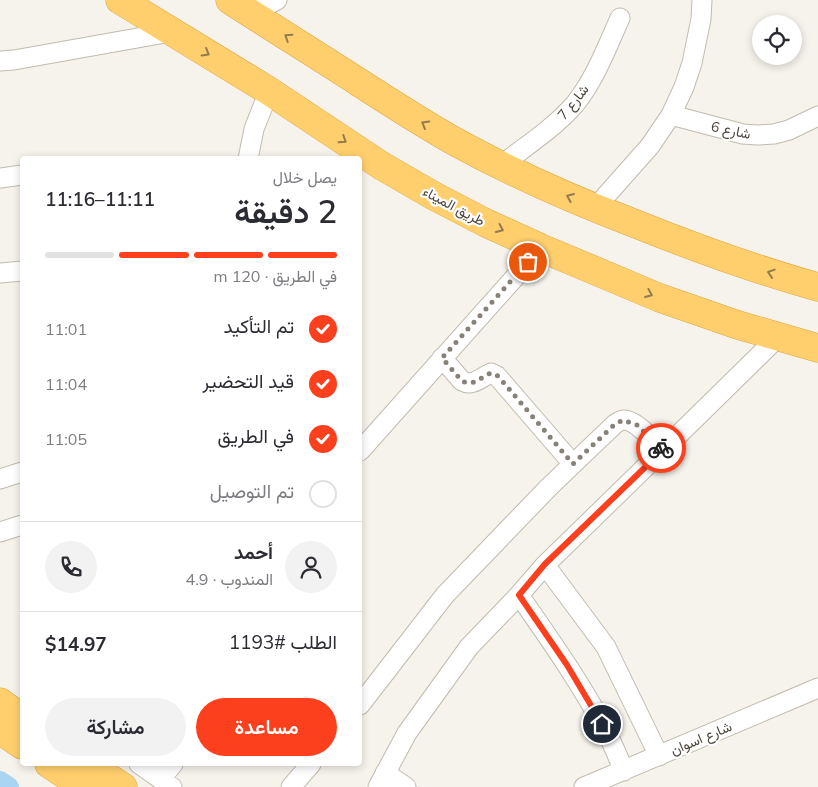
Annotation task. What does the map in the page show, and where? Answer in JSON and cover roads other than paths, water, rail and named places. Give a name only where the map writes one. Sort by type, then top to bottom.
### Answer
[{"type":"highway","name":"طريق الميناء","points":[[120,0],[269,91],[382,166],[486,223],[660,298],[778,337],[818,348]]},
{"type":"highway","points":[[240,7],[407,113],[500,166],[547,188],[681,242],[736,262],[818,287]]},
{"type":"highway","points":[[0,702],[20,717]]},
{"type":"highway","points":[[0,730],[20,744]]},
{"type":"highway","points":[[52,766],[84,787]]},
{"type":"highway","points":[[91,766],[123,787]]},
{"type":"street","points":[[240,7],[277,0]]},
{"type":"street","points":[[595,208],[650,146],[671,115],[684,87],[692,63],[701,19],[702,0]]},
{"type":"street","name":"شارع 7","points":[[500,166],[556,123],[576,102],[598,66],[620,18]]},
{"type":"street","points":[[0,61],[171,32]]},
{"type":"street","points":[[249,156],[254,129],[269,91]]},
{"type":"street","name":"شارع 6","points":[[671,115],[743,134],[758,135],[774,134],[789,130],[818,116]]},
{"type":"street","points":[[0,178],[20,175]]},
{"type":"street","points":[[362,449],[541,248]]},
{"type":"street","points":[[0,273],[20,271]]},
{"type":"street","points":[[406,787],[382,780],[407,733],[469,647],[519,595],[545,564],[778,337]]},
{"type":"street","points":[[442,358],[462,381],[466,383],[470,384],[491,373],[498,376],[573,464]]},
{"type":"street","points":[[362,702],[445,595],[549,487],[615,424],[623,420],[637,425],[663,450]]},
{"type":"street","points":[[0,479],[20,473]]},
{"type":"street","points":[[0,532],[20,526]]},
{"type":"street","points":[[545,564],[606,647],[659,756]]},
{"type":"street","points":[[519,595],[567,665],[595,711],[624,771]]},
{"type":"street","name":"شارع اسوان","points":[[584,787],[818,688]]},
{"type":"street","points":[[142,766],[166,783],[172,766]]},
{"type":"street","points":[[291,787],[309,766]]},
{"type":"waterway","points":[[0,781],[9,787]]}]
